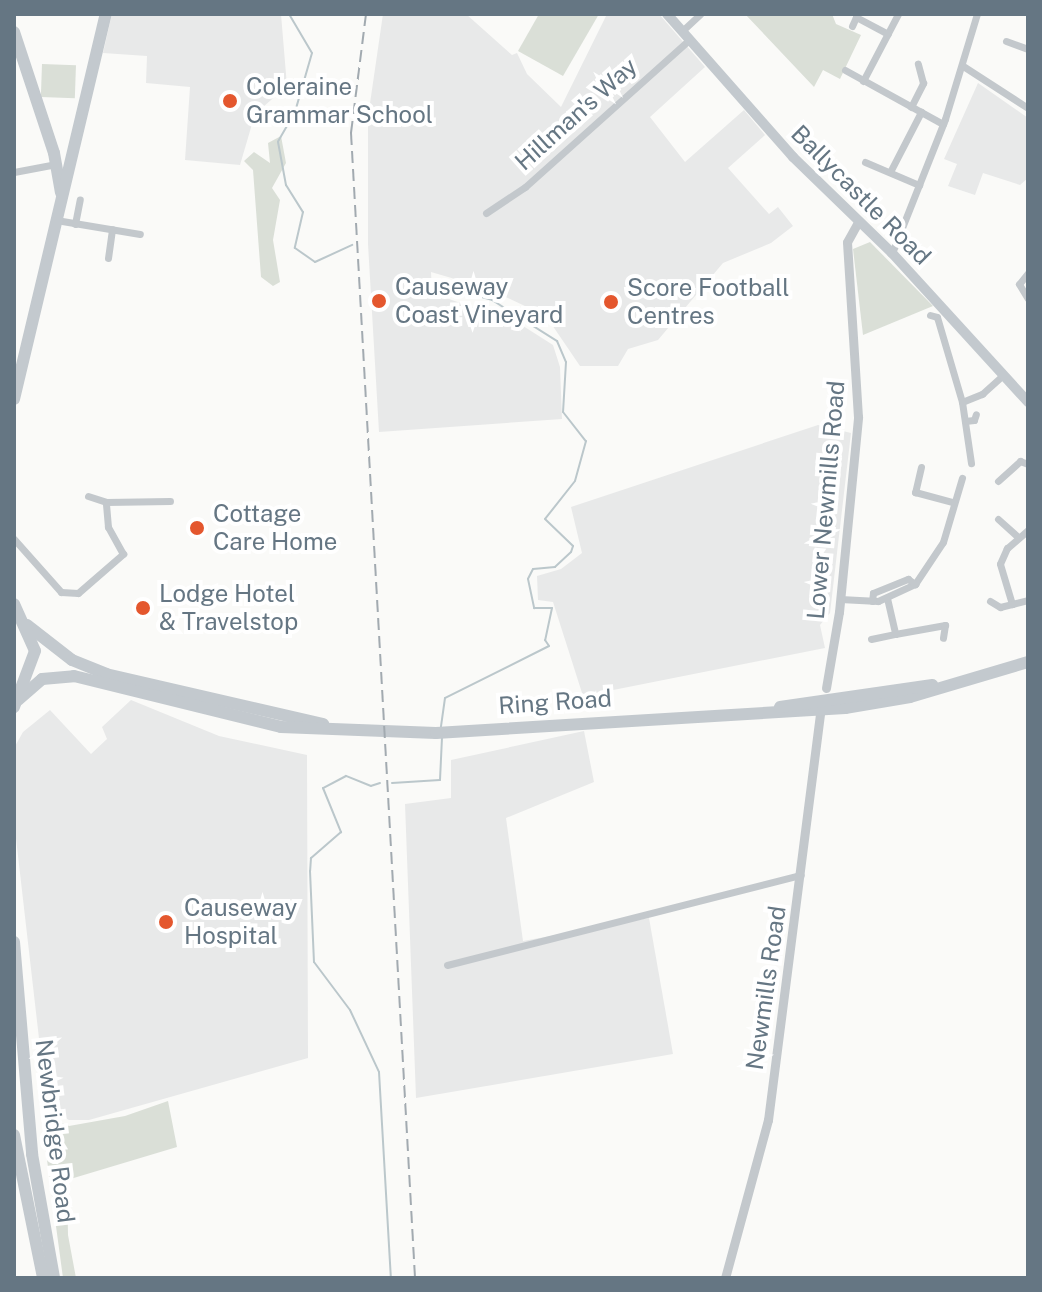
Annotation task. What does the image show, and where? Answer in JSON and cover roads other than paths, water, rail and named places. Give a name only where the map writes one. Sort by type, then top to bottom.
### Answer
[{"type":"main road","points":[[14,399],[106,14]]},
{"type":"main road","name":"Ballycastle Road","points":[[667,14],[1027,400]]},
{"type":"main road","points":[[14,32],[55,158],[61,195]]},
{"type":"main road","points":[[55,158],[65,160],[72,148]]},
{"type":"main road","points":[[14,604],[27,625],[35,658],[16,704]]},
{"type":"main road","name":"Ring Road","points":[[27,625],[72,660],[106,674],[346,731]]},
{"type":"main road","name":"Ring Road","points":[[16,704],[42,679],[74,676],[238,718],[328,731],[436,733],[768,710],[823,699],[910,697],[1028,662]]},
{"type":"main road","points":[[235,710],[328,731]]},
{"type":"main road","name":"Newbridge Road","points":[[14,942],[32,1154],[54,1278]]},
{"type":"main road","name":"Newbridge Road","points":[[14,1135],[43,1278]]},
{"type":"street","name":"Hillman's Way","points":[[486,213],[525,187],[686,36],[700,14]]},
{"type":"street","points":[[863,81],[898,14]]},
{"type":"street","points":[[892,253],[943,124],[977,14]]},
{"type":"street","points":[[852,26],[856,17],[888,34]]},
{"type":"street","points":[[1006,41],[1028,49]]},
{"type":"street","points":[[911,107],[923,83],[918,64]]},
{"type":"street","points":[[963,66],[1028,108]]},
{"type":"street","points":[[845,70],[943,124]]},
{"type":"street","points":[[890,172],[921,112]]},
{"type":"street","points":[[14,172],[55,158]]},
{"type":"street","points":[[865,162],[919,185]]},
{"type":"street","points":[[75,224],[80,199]]},
{"type":"street","points":[[56,220],[136,233],[135,222]]},
{"type":"street","name":"Lower Newmills Road","points":[[823,699],[840,599],[858,417],[847,242],[858,222]]},
{"type":"street","points":[[108,258],[112,229]]},
{"type":"street","points":[[1028,273],[1019,284],[1028,299]]},
{"type":"street","points":[[930,315],[937,317],[962,402],[971,463]]},
{"type":"street","points":[[949,360],[960,358]]},
{"type":"street","points":[[962,402],[982,394],[1003,375]]},
{"type":"street","points":[[965,421],[974,420],[976,414]]},
{"type":"street","points":[[998,481],[1020,461],[1028,464]]},
{"type":"street","points":[[921,467],[915,492],[952,502]]},
{"type":"street","points":[[840,599],[872,601],[887,598],[915,584],[943,542],[952,502],[962,478]]},
{"type":"street","points":[[88,496],[106,502],[170,501]]},
{"type":"street","points":[[14,539],[49,582],[61,592],[78,593],[123,554],[108,527],[106,502]]},
{"type":"street","points":[[998,519],[1018,537]]},
{"type":"street","points":[[1012,604],[1000,564],[1018,537],[1028,530]]},
{"type":"street","points":[[872,601],[873,593],[908,579],[915,584]]},
{"type":"street","points":[[887,598],[895,634]]},
{"type":"street","points":[[990,601],[1000,607],[1028,600]]},
{"type":"street","points":[[871,639],[945,625],[943,638]]},
{"type":"street","name":"Newmills Road","points":[[725,1278],[768,1120],[823,699]]},
{"type":"street","points":[[447,965],[801,875]]},
{"type":"waterway","points":[[289,14],[312,53],[295,112],[278,142],[286,185],[303,212],[295,248],[315,262],[352,245]]},
{"type":"waterway","points":[[428,282],[492,300],[557,341],[566,362],[563,412],[586,441],[575,481],[545,519],[573,546],[571,552],[555,567],[533,569],[528,579],[534,608],[552,608],[545,640],[549,646],[445,698],[441,727]]},
{"type":"waterway","points":[[392,783],[440,780],[442,738]]},
{"type":"waterway","points":[[380,783],[371,786],[346,776],[323,788],[341,832],[311,858],[310,871],[314,962],[350,1010],[379,1072],[391,1278]]},
{"type":"railway","points":[[366,14],[351,133],[415,1278]]},
{"type":"place","name":"Coleraine Grammar School","points":[[230,101]]},
{"type":"place","name":"Causeway Coast Vineyard","points":[[379,301]]},
{"type":"place","name":"Score Football Centres","points":[[611,302]]},
{"type":"place","name":"Cottage Care Home","points":[[197,528]]},
{"type":"place","name":"Lodge Hotel & Travelstop","points":[[143,608]]},
{"type":"place","name":"Causeway Hospital","points":[[166,922]]}]
